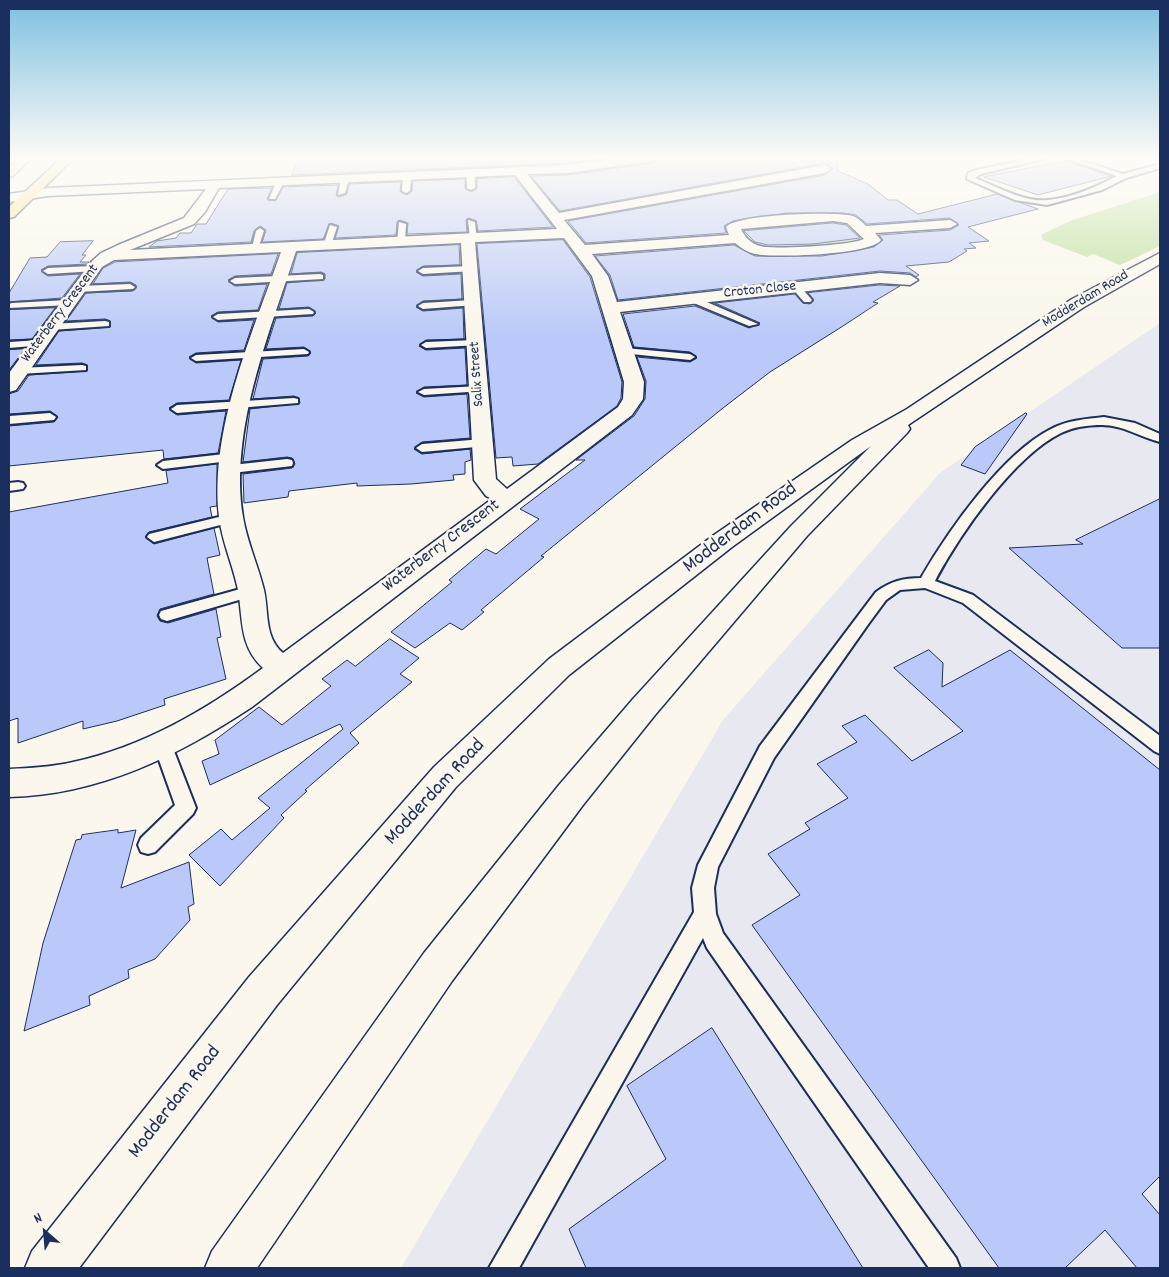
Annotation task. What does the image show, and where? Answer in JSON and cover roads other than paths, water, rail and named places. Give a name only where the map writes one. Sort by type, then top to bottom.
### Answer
[{"type":"street","name":"Waterberry Crescent","points":[[9,386],[78,289],[93,269],[106,256],[189,221],[193,217]]},
{"type":"street","name":"Waterberry Crescent","points":[[9,783],[79,776],[114,766],[163,746],[204,724],[625,411],[631,404],[634,382],[600,276],[556,217]]},
{"type":"street","points":[[570,233],[635,217]]},
{"type":"street","points":[[833,217],[848,219],[864,230],[873,238],[869,243],[771,251],[750,248],[733,230],[733,226],[737,224],[833,217]]},
{"type":"street","points":[[864,230],[950,224]]},
{"type":"street","points":[[106,256],[401,242],[471,233],[570,233],[740,238]]},
{"type":"street","name":"Salix Street","points":[[471,233],[470,269],[472,304],[486,480],[488,487],[507,498]]},
{"type":"street","points":[[282,667],[267,657],[257,640],[251,591],[231,518],[229,492],[239,404],[290,248]]},
{"type":"street","name":"Modderdam Road","points":[[48,1268],[263,991],[445,777],[559,667],[723,541],[859,444],[914,413],[1037,329],[1106,287],[1160,258]]},
{"type":"street","name":"Croton Close","points":[[610,308],[692,299],[802,294],[880,278],[910,280]]},
{"type":"street","name":"Modderdam Road","points":[[229,1268],[438,967],[570,795],[644,707],[799,531],[874,458],[914,413]]},
{"type":"lane","points":[[401,242],[402,224]]},
{"type":"lane","points":[[328,246],[333,227]]},
{"type":"lane","points":[[254,250],[260,231]]},
{"type":"lane","points":[[48,271],[93,269]]},
{"type":"lane","points":[[423,271],[470,269]]},
{"type":"lane","points":[[235,281],[320,277]]},
{"type":"lane","points":[[78,289],[130,287]]},
{"type":"lane","points":[[692,299],[754,324]]},
{"type":"lane","points":[[12,306],[68,303]]},
{"type":"lane","points":[[423,306],[472,304]]},
{"type":"lane","points":[[218,317],[309,312]]},
{"type":"lane","points":[[51,327],[105,324]]},
{"type":"lane","points":[[9,344],[40,343]]},
{"type":"lane","points":[[426,345],[475,343]]},
{"type":"lane","points":[[625,351],[690,357]]},
{"type":"lane","points":[[196,358],[304,352]]},
{"type":"lane","points":[[19,371],[82,368]]},
{"type":"lane","points":[[424,392],[479,390]]},
{"type":"lane","points":[[177,409],[294,401]]},
{"type":"lane","points":[[9,420],[50,417]]},
{"type":"lane","points":[[926,583],[947,546],[1002,473],[1018,457],[1050,432],[1072,423],[1095,420],[1121,423],[1160,438]]},
{"type":"lane","points":[[422,448],[483,443]]},
{"type":"lane","points":[[163,465],[287,463]]},
{"type":"lane","points":[[154,537],[231,518]]},
{"type":"lane","points":[[946,1268],[715,940],[704,914],[702,888],[708,865],[767,752],[826,668],[881,596],[895,586],[906,583],[926,583],[968,599],[1160,746]]},
{"type":"lane","points":[[167,615],[251,591]]},
{"type":"lane","points":[[148,845],[186,808],[163,746]]},
{"type":"lane","points":[[503,1268],[704,914]]}]
